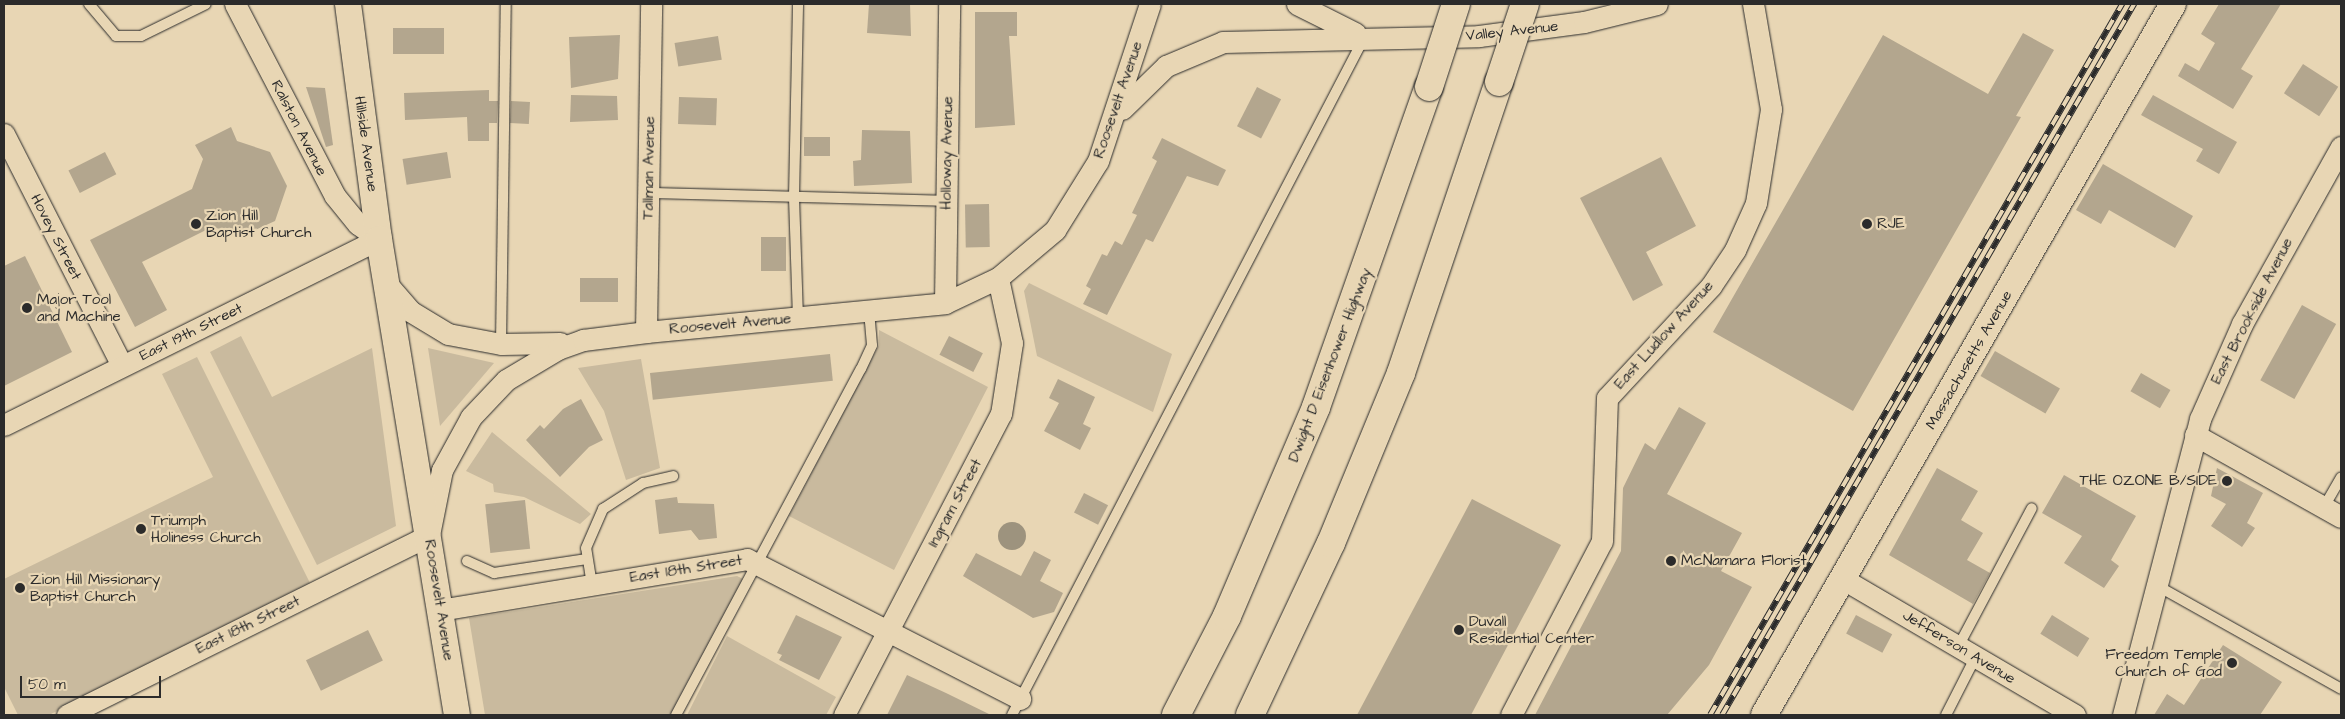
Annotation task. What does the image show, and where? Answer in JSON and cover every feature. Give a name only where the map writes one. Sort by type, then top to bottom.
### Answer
[{"type":"highway","name":"Dwight D Eisenhower Highway","points":[[1176,715],[1227,616],[1316,407],[1429,87],[1456,4]]},
{"type":"highway","points":[[1250,715],[1328,550],[1391,399],[1525,4]]},
{"type":"street","name":"Ralston Avenue","points":[[235,4],[335,196],[358,224],[379,239]]},
{"type":"street","name":"Hillside Avenue","points":[[348,4],[379,239],[429,535]]},
{"type":"street","name":"Tallman Avenue","points":[[646,332],[651,4]]},
{"type":"street","name":"Holloway Avenue","points":[[945,303],[950,4]]},
{"type":"street","name":"Roosevelt Avenue","points":[[457,715],[429,535],[442,470],[471,417],[528,365],[583,340],[646,332],[945,303],[998,278],[1022,261],[1072,208],[1098,161],[1115,117],[1150,4]]},
{"type":"street","name":"Valley Avenue","points":[[1297,4],[1364,37]]},
{"type":"street","name":"Valley Avenue","points":[[1115,117],[1158,71],[1198,49],[1250,39],[1523,31],[1584,22],[1657,4]]},
{"type":"street","name":"East Ludlow Avenue","points":[[1511,715],[1602,541],[1607,398],[1711,286],[1735,250],[1756,203],[1766,160],[1771,110],[1753,4]]},
{"type":"street","name":"Massachusetts Avenue","points":[[1764,715],[2173,4]]},
{"type":"street","name":"Hovey Street","points":[[4,134],[122,366]]},
{"type":"street","name":"East Brookside Avenue","points":[[2123,715],[2195,435],[2233,342],[2341,147]]},
{"type":"street","name":"East 19th Street","points":[[4,425],[379,239]]},
{"type":"street","name":"Ingram Street","points":[[844,715],[1007,397],[1012,334],[998,278]]},
{"type":"street","points":[[386,283],[410,311],[432,326],[456,336],[501,344],[583,340]]},
{"type":"street","points":[[2195,435],[2333,512]]},
{"type":"street","name":"East 18th Street","points":[[66,715],[429,535]]},
{"type":"street","name":"East 18th Street","points":[[440,610],[747,559],[888,631],[1016,707]]},
{"type":"street","name":"Jefferson Avenue","points":[[1843,579],[2075,715]]},
{"type":"lane","points":[[89,4],[116,36],[141,36],[206,4]]},
{"type":"lane","points":[[501,344],[506,4]]},
{"type":"lane","points":[[798,4],[794,197],[798,318]]},
{"type":"lane","points":[[1016,707],[1364,37]]},
{"type":"lane","points":[[649,193],[946,201]]},
{"type":"lane","points":[[676,715],[872,346],[869,311]]},
{"type":"lane","points":[[592,585],[587,559],[592,528],[603,509],[643,482],[673,476]]},
{"type":"lane","points":[[2333,512],[2341,477]]},
{"type":"lane","points":[[1946,715],[1967,652],[2032,508]]},
{"type":"lane","points":[[466,561],[494,573],[587,559]]},
{"type":"lane","points":[[2156,585],[2341,689]]},
{"type":"shaded area","points":[[1029,283],[1172,354],[1153,412],[1037,356],[1024,291]]},
{"type":"shaded area","points":[[879,330],[988,387],[894,570],[789,516],[879,345]]},
{"type":"shaded area","points":[[241,336],[272,397],[372,348],[396,526],[317,565],[210,352]]},
{"type":"shaded area","points":[[428,348],[494,363],[440,426]]},
{"type":"shaded area","points":[[197,357],[310,583],[49,715],[18,715],[4,687],[4,579],[213,477],[162,374]]},
{"type":"shaded area","points":[[641,359],[660,468],[626,480],[604,411],[578,368]]},
{"type":"shaded area","points":[[492,432],[591,514],[580,524],[524,497],[494,492],[493,484],[466,471]]},
{"type":"shaded area","points":[[1012,522],[1022,526],[1026,536],[1022,546],[1012,550],[1002,546],[998,536],[1002,526]]},
{"type":"shaded area","points":[[737,576],[743,579],[671,715],[485,715],[469,618]]},
{"type":"shaded area","points":[[727,636],[836,697],[826,715],[687,715]]},
{"type":"building","points":[[869,4],[910,4],[911,36],[867,33]]},
{"type":"building","points":[[2219,4],[2281,4],[2241,69],[2253,76],[2233,109],[2178,76],[2185,63],[2199,71],[2215,43],[2201,34]]},
{"type":"building","points":[[975,12],[1017,12],[1017,36],[1009,36],[1015,125],[975,128]]},
{"type":"building","points":[[393,28],[444,28],[444,54],[393,54]]},
{"type":"building","name":"RJE","points":[[2023,33],[2054,50],[2016,116],[2021,117],[1853,411],[1713,332],[1883,35],[1988,94]]},
{"type":"building","points":[[620,35],[618,79],[571,88],[569,37]]},
{"type":"building","points":[[718,36],[722,60],[678,67],[675,43]]},
{"type":"building","points":[[2303,64],[2338,87],[2319,116],[2284,93]]},
{"type":"building","points":[[306,87],[325,88],[333,145],[326,147]]},
{"type":"building","points":[[1257,87],[1281,99],[1261,138],[1237,126]]},
{"type":"building","points":[[489,90],[489,101],[498,101],[497,123],[489,123],[489,141],[468,141],[467,117],[405,120],[404,93]]},
{"type":"building","points":[[571,95],[617,96],[618,120],[570,122]]},
{"type":"building","points":[[2153,95],[2237,142],[2219,174],[2196,161],[2203,149],[2141,115]]},
{"type":"building","points":[[679,97],[717,98],[716,125],[678,124]]},
{"type":"building","points":[[511,101],[530,102],[529,124],[510,123]]},
{"type":"building","name":"Zion Hill Baptist Church","points":[[231,127],[237,141],[270,152],[287,186],[275,221],[244,235],[212,227],[142,262],[167,310],[135,327],[90,240],[192,189],[203,159],[195,145]]},
{"type":"building","points":[[862,130],[910,131],[912,183],[854,186],[853,161],[861,160]]},
{"type":"building","points":[[804,137],[830,137],[830,156],[804,156]]},
{"type":"building","points":[[1162,138],[1226,170],[1218,186],[1187,176],[1153,242],[1146,239],[1107,315],[1083,304],[1091,289],[1086,286],[1102,254],[1107,256],[1115,241],[1122,245],[1137,215],[1132,213],[1157,161],[1152,158]]},
{"type":"building","points":[[105,152],[116,174],[80,193],[68,171]]},
{"type":"building","points":[[447,152],[451,178],[407,185],[403,159]]},
{"type":"building","points":[[1661,157],[1696,226],[1646,252],[1663,285],[1633,301],[1580,198]]},
{"type":"building","points":[[2103,164],[2193,216],[2175,248],[2109,210],[2101,224],[2076,210]]},
{"type":"building","points":[[965,204],[989,204],[990,247],[966,247]]},
{"type":"building","points":[[761,237],[786,237],[786,271],[761,271]]},
{"type":"building","name":"Major Tool and Machine","points":[[25,256],[72,352],[4,386],[4,266]]},
{"type":"building","points":[[580,278],[618,278],[618,302],[580,302]]},
{"type":"building","points":[[2302,305],[2336,324],[2294,399],[2260,380]]},
{"type":"building","points":[[949,336],[983,353],[973,372],[939,355]]},
{"type":"building","points":[[1995,351],[2060,388],[2045,414],[1980,376]]},
{"type":"building","points":[[830,354],[833,381],[653,400],[650,373]]},
{"type":"building","points":[[2141,373],[2170,390],[2160,408],[2130,391]]},
{"type":"building","points":[[1058,379],[1095,397],[1083,424],[1091,428],[1080,450],[1044,431],[1059,403],[1049,398]]},
{"type":"building","points":[[581,399],[603,440],[589,447],[560,477],[526,440],[540,425],[544,429],[563,409]]},
{"type":"building","name":"McNamara Florist","points":[[1679,407],[1706,423],[1667,494],[1742,533],[1721,571],[1752,587],[1709,665],[1667,715],[1535,715],[1621,551],[1623,488],[1645,443],[1655,450]]},
{"type":"building","points":[[1937,468],[1978,491],[1961,520],[1983,533],[1967,560],[1990,573],[1973,604],[1889,555]]},
{"type":"building","points":[[2217,468],[2263,493],[2247,523],[2255,528],[2242,547],[2211,526],[2226,504],[2211,496]]},
{"type":"building","points":[[2064,475],[2136,516],[2111,560],[2119,566],[2104,588],[2064,563],[2082,536],[2042,513]]},
{"type":"building","points":[[1084,493],[1108,505],[1098,525],[1074,513]]},
{"type":"building","points":[[677,497],[678,503],[714,504],[717,538],[699,540],[691,530],[659,534],[655,500]]},
{"type":"building","name":"Duvall Residential Center","points":[[1472,499],[1561,545],[1471,715],[1357,715]]},
{"type":"building","points":[[525,500],[530,549],[490,553],[485,504]]},
{"type":"building","points":[[1034,551],[1051,560],[1040,581],[1063,593],[1054,612],[1033,618],[963,576],[976,553],[1021,576]]},
{"type":"building","points":[[796,615],[842,637],[819,680],[779,660],[782,655],[777,653]]},
{"type":"building","points":[[1856,615],[1892,634],[1882,653],[1846,634]]},
{"type":"building","points":[[2052,615],[2089,638],[2078,657],[2040,634]]},
{"type":"building","points":[[368,630],[383,661],[321,691],[306,660]]},
{"type":"building","name":"Freedom Temple Church of God","points":[[2223,645],[2282,682],[2260,715],[2154,715],[2167,694],[2184,705]]},
{"type":"building","points":[[907,675],[946,693],[991,715],[887,715]]},
{"type":"railway","points":[[1710,715],[2122,4]]},
{"type":"railway","points":[[1722,715],[2134,4]]},
{"type":"place","name":"Zion Hill Baptist Church","points":[[196,224]]},
{"type":"place","name":"RJE","points":[[1867,224]]},
{"type":"place","name":"Major Tool and Machine","points":[[27,308]]},
{"type":"place","name":"THE OZONE B/SIDE","points":[[2227,481]]},
{"type":"place","name":"Triumph Holiness Church","points":[[141,529]]},
{"type":"place","name":"McNamara Florist","points":[[1671,561]]},
{"type":"place","name":"Zion Hill Missionary Baptist Church","points":[[20,588]]},
{"type":"place","name":"Duvall Residential Center","points":[[1459,630]]},
{"type":"place","name":"Freedom Temple Church of God","points":[[2232,663]]}]
